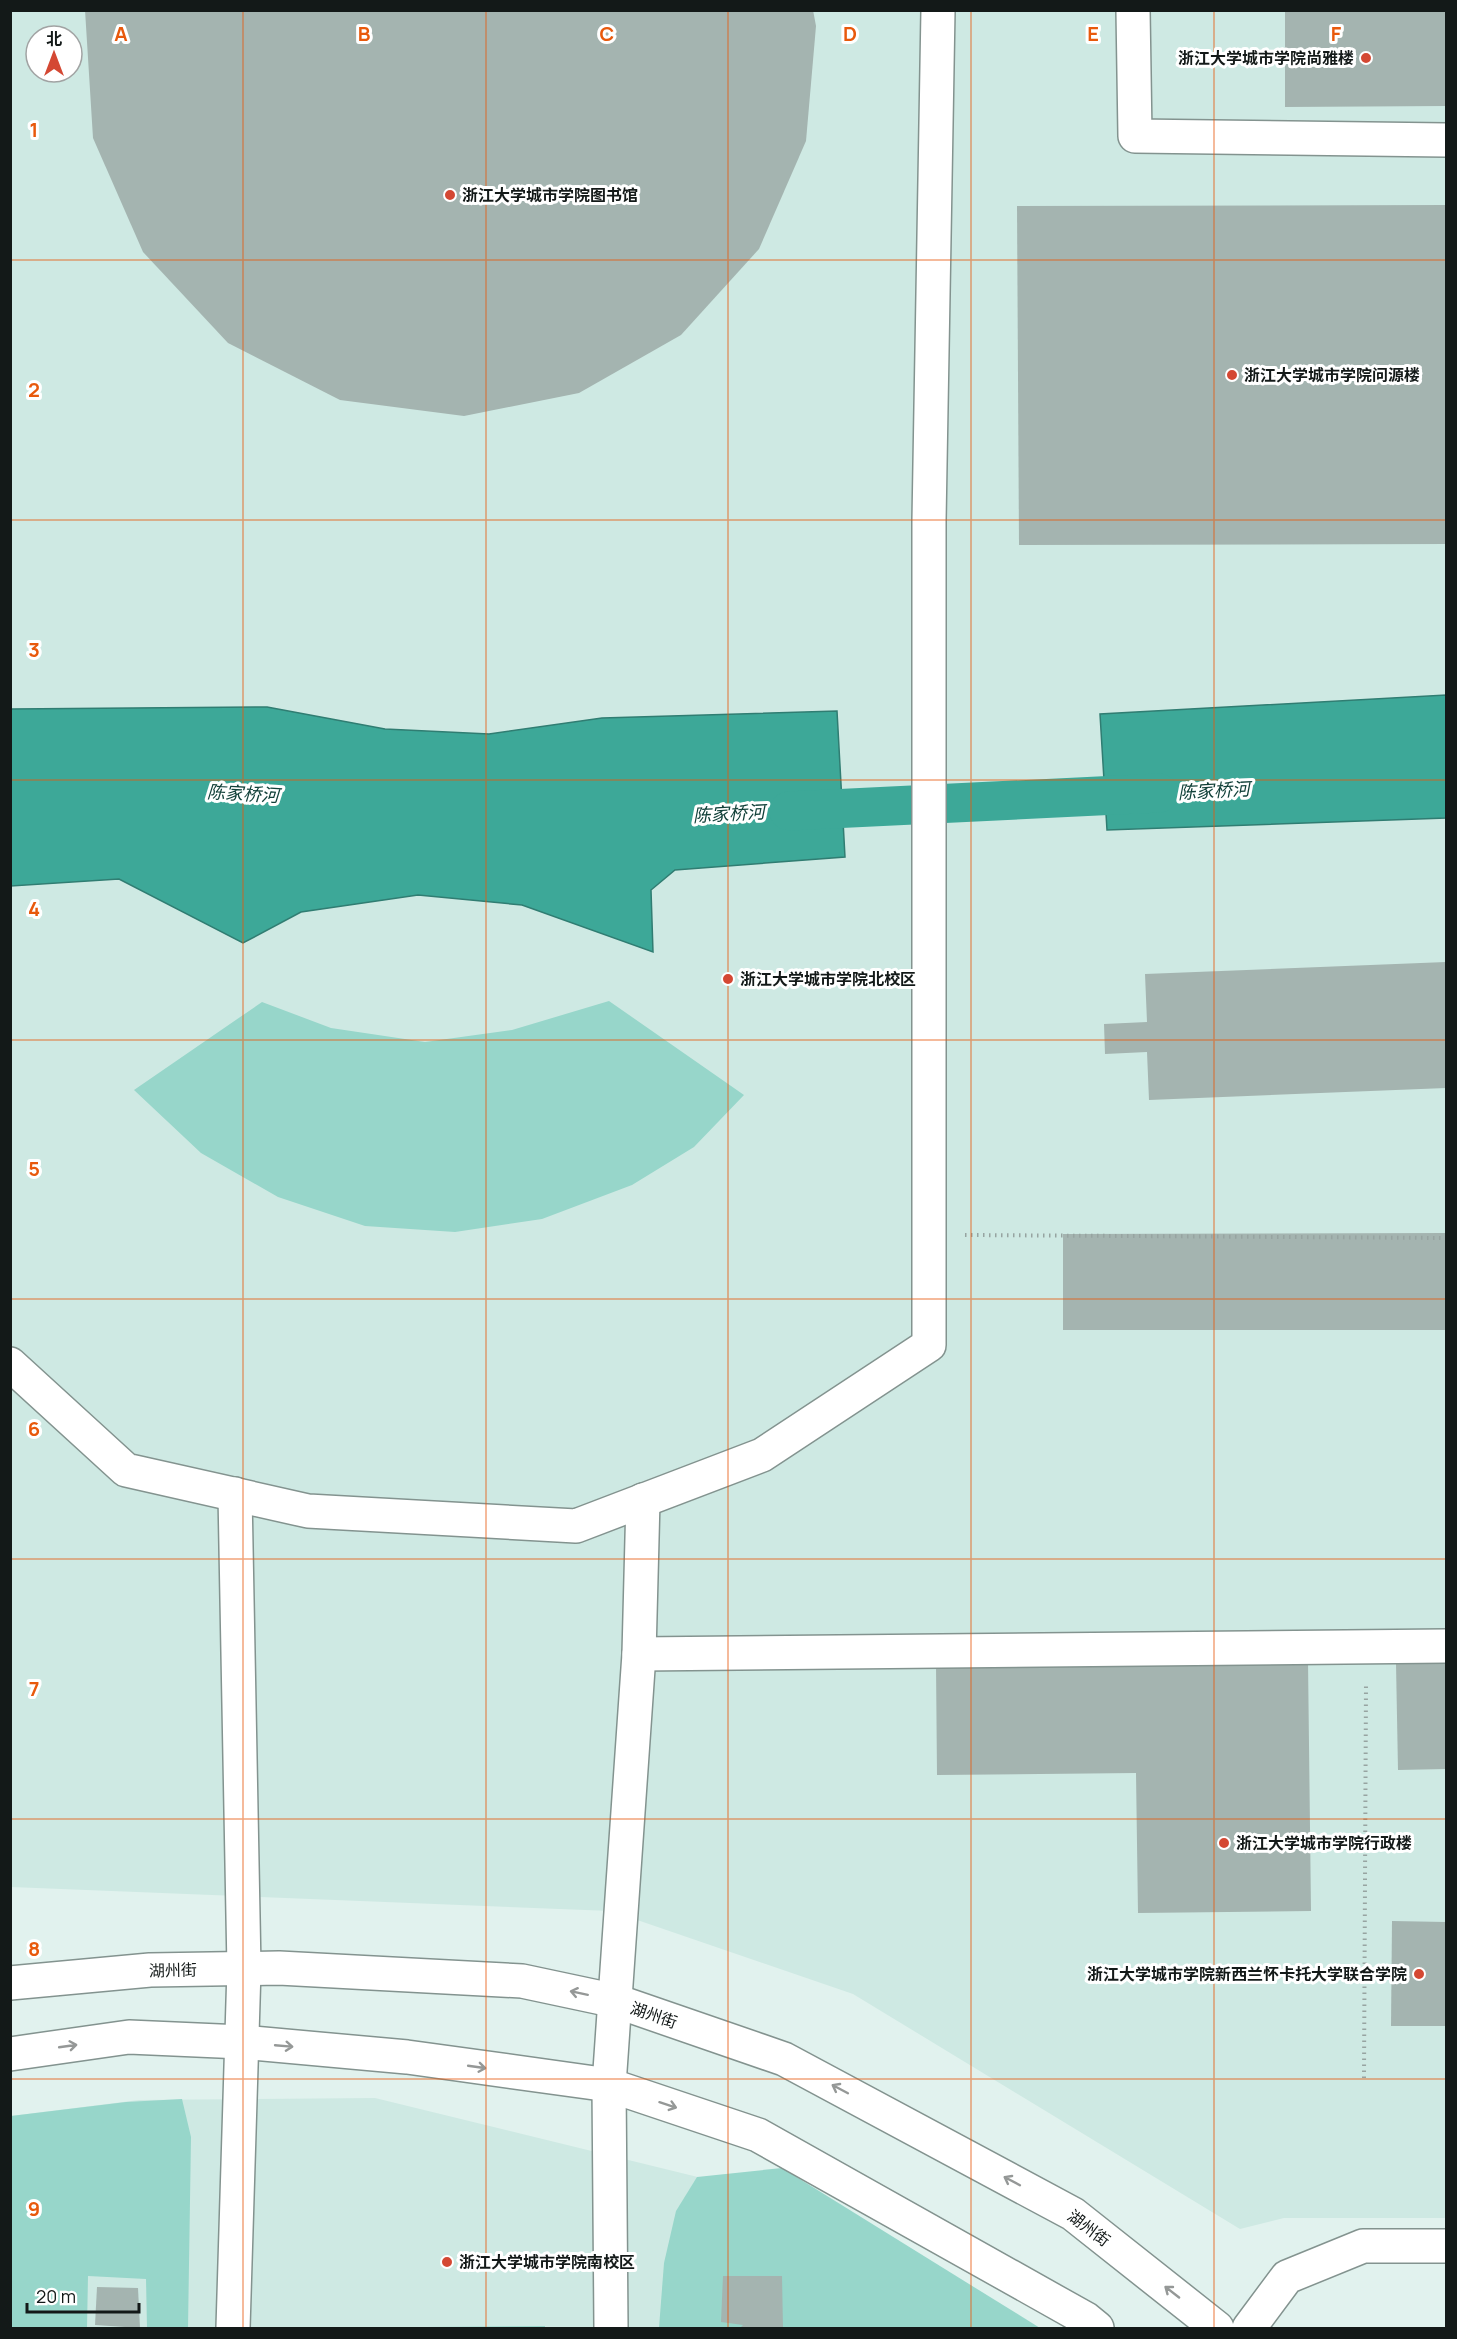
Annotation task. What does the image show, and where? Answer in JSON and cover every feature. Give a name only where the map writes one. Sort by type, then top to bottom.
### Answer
[{"type":"street","points":[[10,1364],[126,1470],[308,1510],[576,1526],[762,1455],[929,1345],[931,1234],[929,520],[938,10]]},
{"type":"street","points":[[1133,10],[1135,136],[1446,140]]},
{"type":"street","points":[[233,2328],[244,1969],[235,1494]]},
{"type":"street","points":[[611,2328],[609,2085],[639,1654],[643,1500]]},
{"type":"street","points":[[639,1654],[1446,1646]]},
{"type":"street","name":"湖州街","points":[[10,1983],[150,1970],[279,1968],[522,1981],[616,2001],[784,2059],[1073,2214],[1217,2328]]},
{"type":"street","points":[[10,2054],[129,2037],[242,2042],[407,2057],[609,2085],[758,2135],[1086,2319],[1097,2328]]},
{"type":"street","points":[[1249,2328],[1287,2277],[1362,2246],[1446,2246]]},
{"type":"path","points":[[931,1234],[1446,1238]]},
{"type":"path","points":[[1364,2078],[1366,1646]]},
{"type":"shaded area","name":"浙江大学城市学院北校区","points":[[11,11],[1446,11],[1446,2218],[1284,2218],[1240,2229],[853,1994],[611,1911],[11,1887]]},
{"type":"shaded area","points":[[609,1001],[744,1095],[694,1147],[632,1185],[542,1219],[455,1232],[365,1226],[278,1197],[201,1153],[134,1090],[262,1002],[331,1028],[425,1042],[512,1030]]},
{"type":"shaded area","name":"浙江大学城市学院南校区","points":[[375,2098],[771,2195],[995,2328],[11,2328],[10,2116],[139,2100]]},
{"type":"shaded area","points":[[182,2099],[191,2137],[188,2328],[147,2328],[146,2279],[88,2276],[87,2328],[11,2328],[11,2116],[126,2102]]},
{"type":"shaded area","points":[[782,2168],[1040,2328],[659,2328],[664,2263],[676,2211],[697,2177]]},
{"type":"shaded area","points":[[545,2326],[545,2328],[311,2328]]},
{"type":"water","points":[[1446,695],[1446,818],[1107,830],[1100,714]]},
{"type":"water","points":[[267,707],[385,729],[489,734],[602,718],[837,711],[845,857],[675,870],[651,890],[653,952],[522,905],[418,895],[301,912],[243,943],[119,879],[11,886],[11,709]]},
{"type":"building","name":"浙江大学城市学院图书馆","points":[[85,10],[813,10],[816,26],[806,141],[759,249],[681,335],[579,393],[464,416],[340,400],[228,343],[143,252],[93,138]]},
{"type":"building","name":"浙江大学城市学院尚雅楼","points":[[1285,10],[1446,10],[1446,106],[1285,107]]},
{"type":"building","name":"浙江大学城市学院问源楼","points":[[1446,205],[1446,544],[1019,545],[1017,206]]},
{"type":"building","points":[[1446,962],[1446,1088],[1149,1100],[1147,1052],[1105,1054],[1104,1024],[1147,1022],[1145,974]]},
{"type":"building","points":[[1446,1233],[1446,1330],[1063,1330],[1063,1234]]},
{"type":"building","name":"浙江大学城市学院行政楼","points":[[1308,1661],[1311,1911],[1138,1913],[1136,1773],[937,1775],[936,1665]]},
{"type":"building","points":[[1396,1663],[1446,1663],[1446,1769],[1398,1770]]},
{"type":"building","name":"浙江大学城市学院新西兰怀卡托大学联合学院","points":[[1392,1921],[1446,1922],[1446,2026],[1391,2026]]},
{"type":"building","points":[[723,2276],[782,2276],[783,2328],[740,2328],[743,2325],[721,2322]]},
{"type":"building","points":[[97,2287],[138,2288],[140,2328],[95,2325]]},
{"type":"waterway","name":"陈家桥河","points":[[789,811],[1159,793]]},
{"type":"place","name":"浙江大学城市学院尚雅楼","points":[[1366,58]]},
{"type":"place","name":"浙江大学城市学院图书馆","points":[[450,195]]},
{"type":"place","name":"浙江大学城市学院问源楼","points":[[1232,375]]},
{"type":"place","name":"浙江大学城市学院北校区","points":[[728,979]]},
{"type":"place","name":"浙江大学城市学院行政楼","points":[[1224,1843]]},
{"type":"place","name":"浙江大学城市学院新西兰怀卡托大学联合学院","points":[[1419,1974]]},
{"type":"place","name":"浙江大学城市学院南校区","points":[[447,2262]]}]
